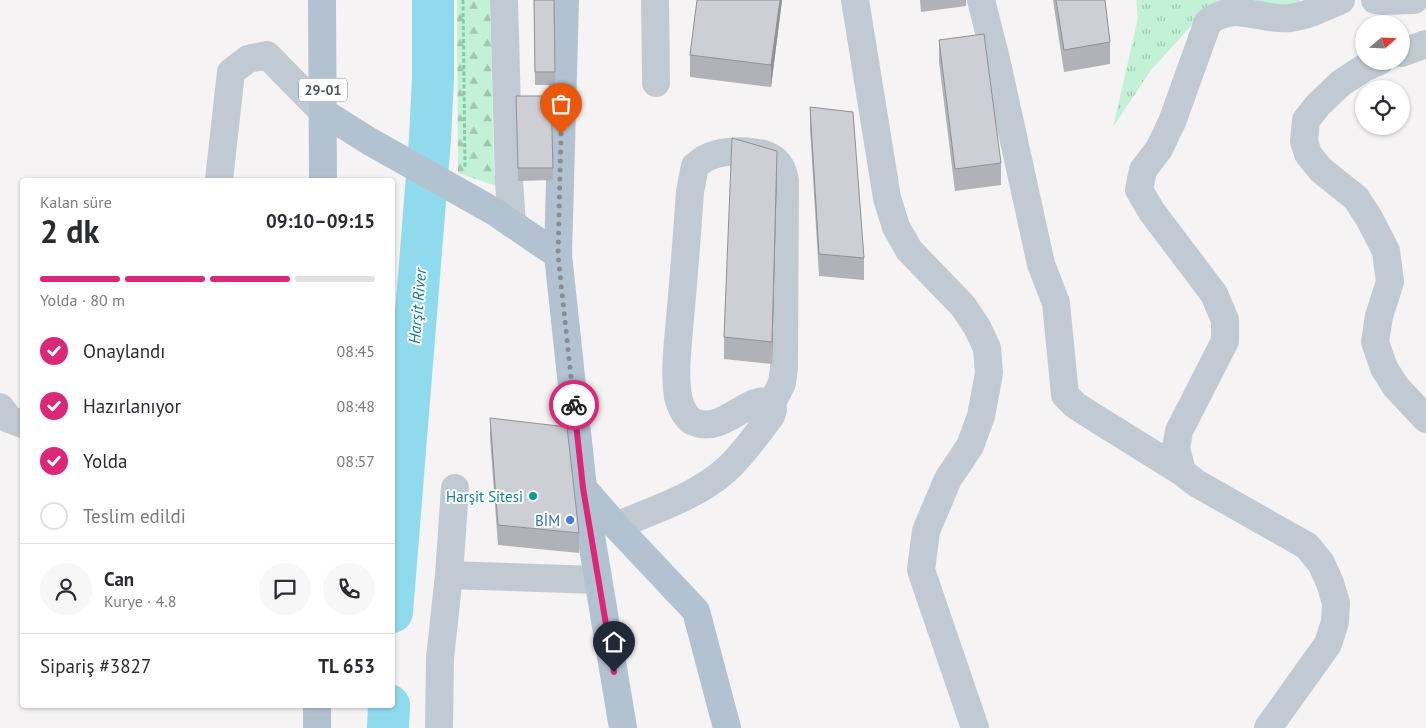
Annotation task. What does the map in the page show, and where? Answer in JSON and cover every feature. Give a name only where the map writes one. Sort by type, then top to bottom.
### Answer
[{"type":"main road","name":"29-01","points":[[322,0],[323,178]]},
{"type":"main road","points":[[564,0],[558,255],[583,488],[623,728]]},
{"type":"main road","points":[[323,112],[369,141],[504,218],[558,255]]},
{"type":"main road","points":[[583,488],[696,611],[727,728]]},
{"type":"main road","points":[[317,708],[317,728]]},
{"type":"street","points":[[504,0],[509,182],[504,218]]},
{"type":"street","points":[[655,0],[656,83]]},
{"type":"street","points":[[855,0],[887,198],[896,227],[909,250],[963,306],[978,327],[987,348],[989,372],[981,416],[970,446],[948,479],[926,532],[921,570],[975,728]]},
{"type":"street","points":[[981,0],[996,59],[1041,264],[1056,303],[1065,395],[1080,409],[1182,472],[1196,483],[1307,546],[1321,564],[1330,583],[1336,603],[1335,622],[1328,644],[1268,728]]},
{"type":"street","points":[[1182,472],[1176,448],[1179,430],[1225,341],[1225,320],[1214,294],[1152,212],[1139,190],[1143,170],[1159,149],[1172,122],[1208,22],[1218,15],[1231,12],[1246,12],[1269,18],[1304,16],[1341,0]]},
{"type":"street","points":[[1375,0],[1414,0]]},
{"type":"street","points":[[1410,50],[1426,44]]},
{"type":"street","points":[[219,178],[231,72],[248,58],[267,55],[323,112]]},
{"type":"street","points":[[1361,70],[1341,83],[1318,105],[1306,120],[1304,141],[1308,154],[1321,170],[1356,198],[1386,251],[1390,282],[1379,316],[1375,342],[1384,368],[1396,387],[1426,420]]},
{"type":"street","points":[[616,526],[698,490],[726,470],[744,451],[770,416],[772,403],[782,383],[784,368],[785,181],[780,164],[768,157],[749,151],[726,152],[707,157],[696,166],[690,192],[676,368],[678,399],[687,417],[695,422],[712,424],[726,419],[756,402],[766,400],[772,403]]},
{"type":"street","points":[[439,728],[440,658],[449,575],[455,488]]},
{"type":"street","points":[[449,575],[598,580]]},
{"type":"green space","points":[[457,0],[490,0],[494,173],[502,188],[458,173]]},
{"type":"green space","points":[[1136,0],[1300,0],[1302,7],[1203,13],[1151,70],[1113,127],[1138,18]]},
{"type":"building","points":[[534,0],[554,0],[555,72],[535,72]]},
{"type":"building","points":[[697,0],[780,0],[771,65],[690,55]]},
{"type":"building","points":[[1056,0],[1105,0],[1110,42],[1064,50]]},
{"type":"building","points":[[984,34],[1001,163],[955,169],[939,40]]},
{"type":"building","points":[[516,96],[551,96],[553,168],[518,168]]},
{"type":"building","points":[[810,107],[853,112],[864,258],[819,254]]},
{"type":"building","points":[[732,138],[777,151],[772,342],[724,337]]},
{"type":"building","name":"Harşit Sitesi","points":[[490,418],[567,427],[579,533],[498,525]]},
{"type":"waterway","name":"Harşit River","points":[[395,575],[430,139],[433,78],[433,0]]},
{"type":"waterway","name":"Harşit River","points":[[388,728],[389,708]]},
{"type":"way so far","points":[[561,134],[558,255],[574,405]]},
{"type":"place","name":"Harşit Sitesi","points":[[533,496]]},
{"type":"place","name":"BİM","points":[[570,520]]},
{"type":"route","points":[[574,405],[583,488],[614,672]]}]
